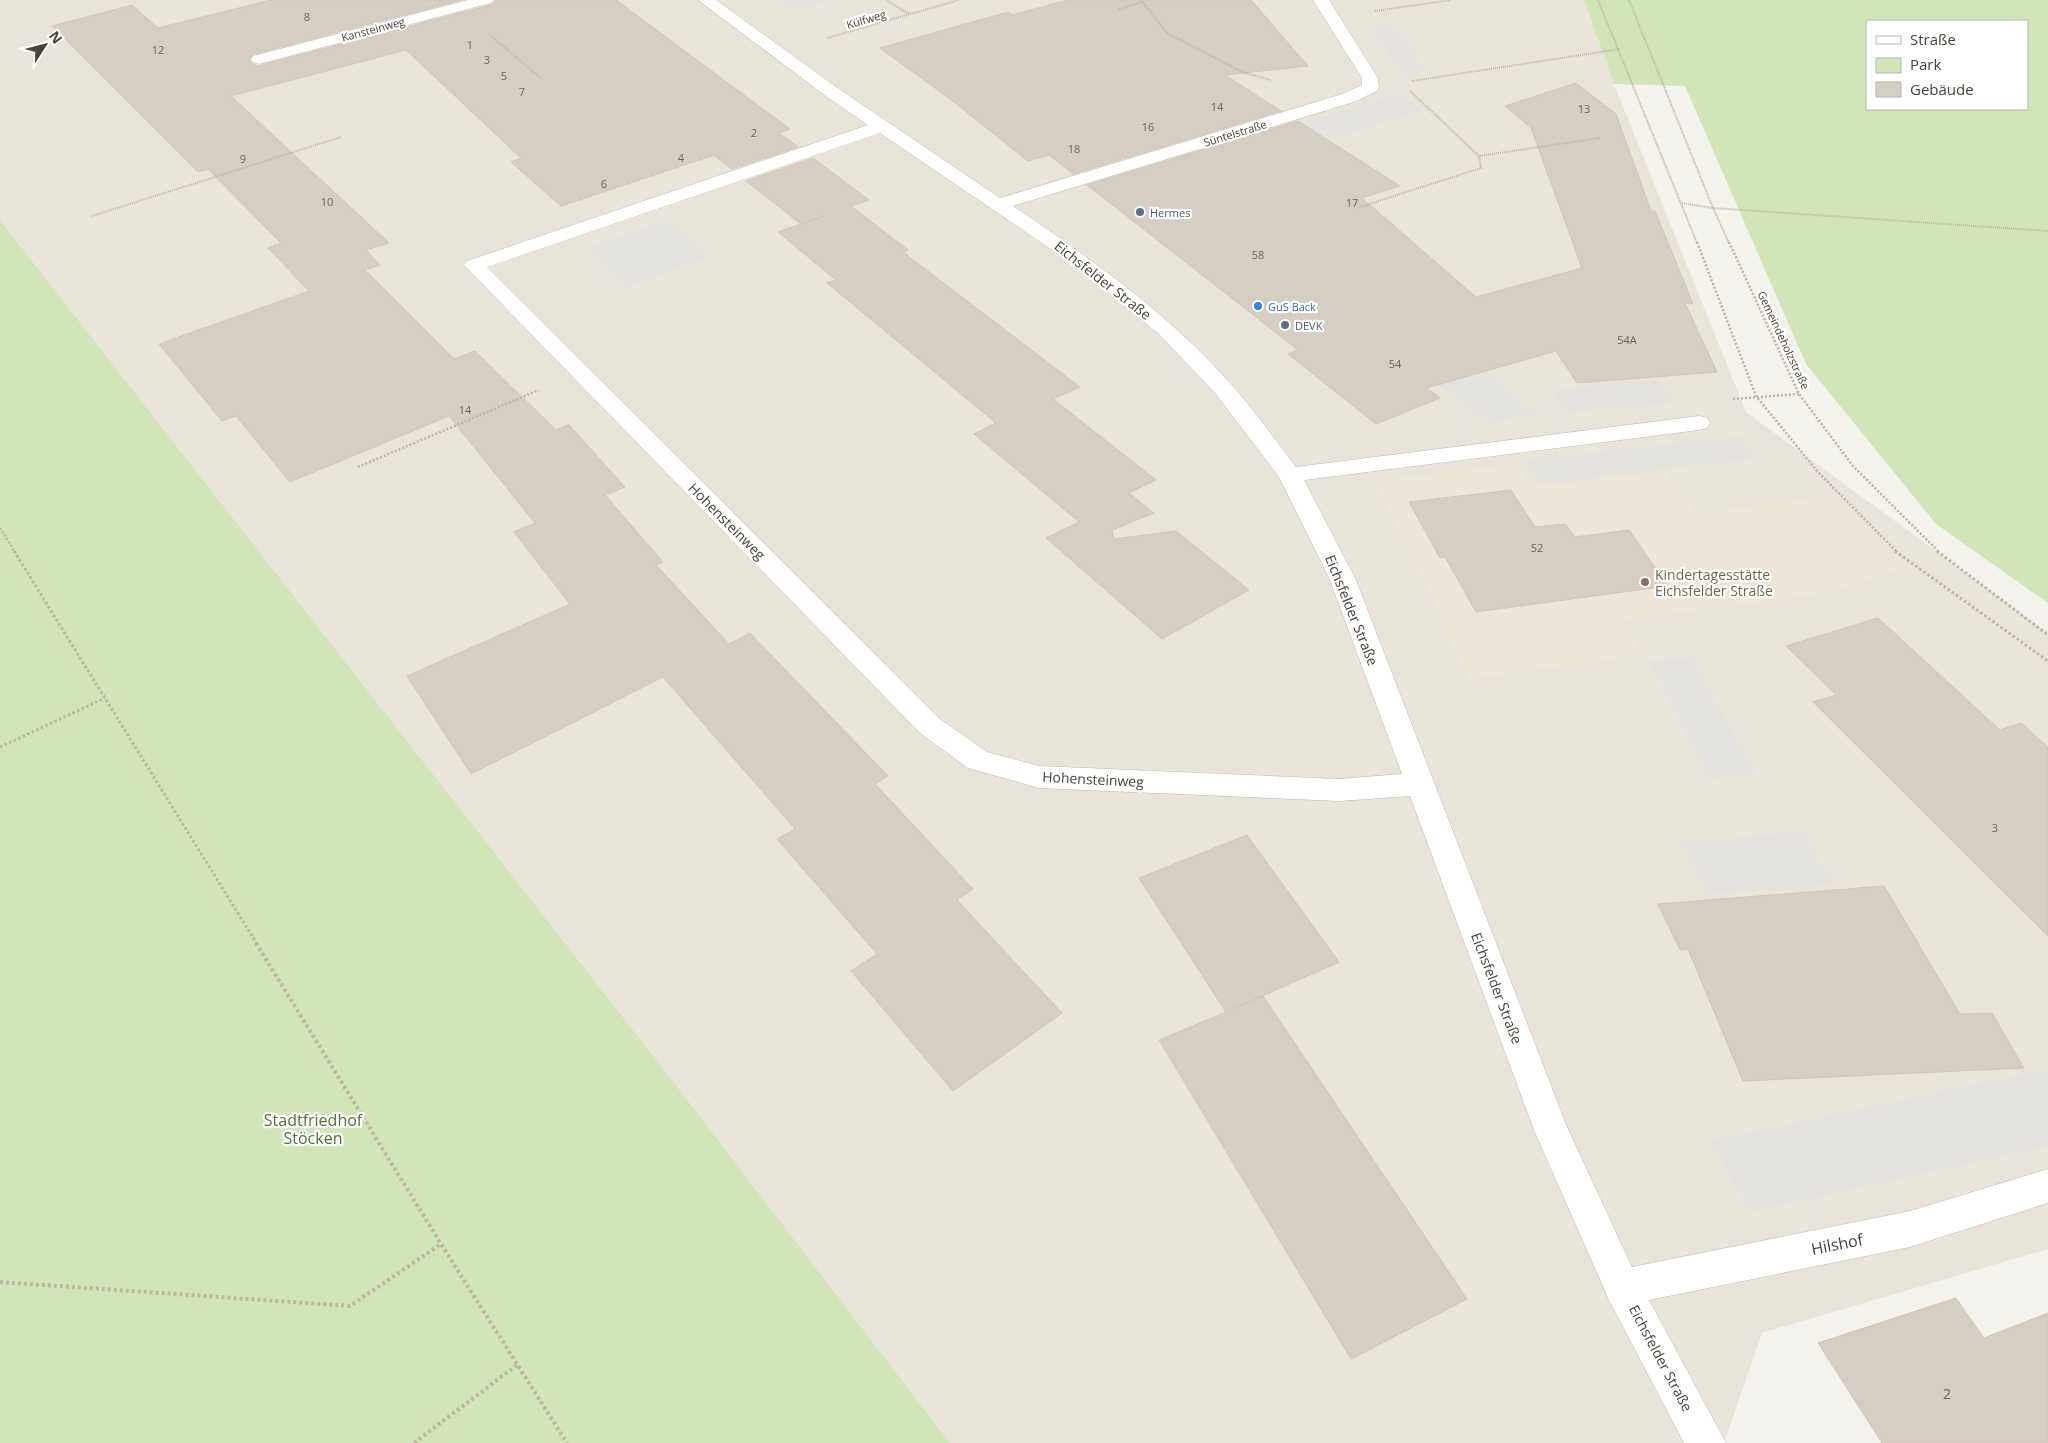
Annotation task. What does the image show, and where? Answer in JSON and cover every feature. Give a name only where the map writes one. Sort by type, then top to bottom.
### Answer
[{"type":"street","name":"Kansteinweg","points":[[260,59],[486,0]]},
{"type":"street","name":"Eichsfelder Straße","points":[[706,0],[882,126],[1000,204],[1087,265],[1166,330],[1223,388],[1290,475],[1343,580],[1551,1130],[1622,1287],[1706,1443]]},
{"type":"street","points":[[1321,0],[1370,78],[1371,87]]},
{"type":"street","name":"Süntelstraße","points":[[1000,204],[1348,98],[1371,87]]},
{"type":"street","name":"Hohensteinweg","points":[[882,126],[474,265],[930,726],[978,760],[1039,776],[1339,790],[1419,784]]},
{"type":"street","points":[[1290,475],[1699,422]]},
{"type":"street","name":"Hilshof","points":[[1622,1287],[1910,1229],[2048,1186]]},
{"type":"path","points":[[886,0],[909,14]]},
{"type":"path","name":"Külfweg","points":[[778,53],[959,0]]},
{"type":"path","points":[[1332,16],[1451,0]]},
{"type":"path","points":[[1598,0],[1620,49],[1682,203],[1756,396],[1817,471],[1894,550],[2048,661]]},
{"type":"path","name":"Gemeindeholzstraße","points":[[1629,0],[1713,208],[1799,394],[1854,466],[1931,546],[2048,635]]},
{"type":"path","points":[[1119,8],[1142,1],[1167,33],[1242,72],[1288,84],[1322,106]]},
{"type":"path","points":[[457,8],[541,78]]},
{"type":"path","points":[[1371,87],[1620,49]]},
{"type":"path","points":[[1357,208],[1481,168],[1479,156],[1401,83]]},
{"type":"path","points":[[92,216],[341,137]]},
{"type":"path","points":[[1479,156],[1600,138]]},
{"type":"path","points":[[1682,203],[1713,208],[2048,231]]},
{"type":"path","points":[[358,467],[580,372]]},
{"type":"path","points":[[1699,422],[1709,403],[1756,396],[1799,394]]},
{"type":"path","points":[[0,528],[441,1244],[567,1443]]},
{"type":"path","points":[[0,747],[105,698]]},
{"type":"path","points":[[0,1282],[350,1306],[441,1244]]},
{"type":"path","points":[[414,1443],[517,1365]]},
{"type":"shaded area","points":[[0,0],[1584,0],[1614,84],[1746,412],[2048,633],[2048,1249],[1762,1333],[1724,1443],[950,1443],[669,1076],[0,220]]},
{"type":"shaded area","points":[[780,0],[834,0],[795,11]]},
{"type":"shaded area","points":[[1394,25],[1430,74],[1404,76],[1370,27]]},
{"type":"shaded area","points":[[1397,94],[1424,110],[1210,177],[1184,159]]},
{"type":"shaded area","points":[[668,220],[710,257],[626,287],[587,248]]},
{"type":"shaded area","points":[[1413,306],[1536,415],[1488,422],[1363,326]]},
{"type":"shaded area","points":[[1658,381],[1674,403],[1567,413],[1552,390]]},
{"type":"shaded area","points":[[1741,436],[1759,458],[1541,483],[1525,460]]},
{"type":"shaded area","name":"Kindertagesstätte Eichsfelder Straße","points":[[1517,464],[1531,488],[1665,471],[1696,513],[1823,497],[1897,570],[1830,593],[1620,620],[1643,655],[1469,679],[1409,546],[1373,481]]},
{"type":"shaded area","points":[[1692,658],[1757,776],[1710,779],[1648,661]]},
{"type":"shaded area","points":[[1803,832],[1834,884],[1707,894],[1681,842]]},
{"type":"shaded area","points":[[2048,1069],[2048,1146],[1750,1212],[1710,1141]]},
{"type":"green space","points":[[1584,0],[2048,0],[2048,603],[1936,524],[1806,364],[1685,86],[1614,84]]},
{"type":"green space","name":"Stadtfriedhof Stöcken","points":[[0,220],[669,1076],[950,1443],[0,1443]]},
{"type":"building","points":[[271,0],[461,0],[253,54],[249,60],[252,64],[258,66],[491,5],[496,0],[616,0],[790,129],[779,133],[798,147],[732,169],[714,155],[561,206],[511,162],[521,158],[406,50],[231,96],[389,243],[366,250],[380,265],[365,270],[454,359],[475,351],[556,430],[569,425],[625,487],[605,495],[663,562],[656,565],[729,644],[750,633],[888,776],[875,784],[973,889],[957,900],[1062,1013],[953,1091],[851,971],[877,954],[777,839],[795,829],[663,677],[471,774],[407,676],[570,604],[514,532],[535,523],[449,416],[290,482],[236,416],[222,421],[159,344],[309,291],[268,248],[281,243],[208,169],[198,172],[52,26],[132,5],[158,28]]},
{"type":"building","points":[[1067,0],[1251,0],[1308,66],[1225,75],[1281,111],[1073,174],[1049,155],[1028,161],[950,99],[880,48],[1008,12],[1013,15]]},
{"type":"building","points":[[1576,83],[1616,114],[1651,211],[1655,211],[1693,304],[1685,303],[1717,372],[1577,383],[1556,351],[1427,388],[1440,398],[1376,424],[1288,354],[1298,350],[1087,185],[1298,121],[1400,186],[1362,198],[1476,297],[1582,268],[1531,128],[1505,106]]},
{"type":"building","points":[[813,158],[869,200],[851,206],[908,250],[903,252],[1080,387],[1053,399],[1156,480],[1129,493],[1154,513],[1112,530],[1114,539],[1176,531],[1249,590],[1162,639],[1046,538],[1079,522],[974,434],[996,423],[827,283],[836,280],[778,232],[801,224],[746,181]]},
{"type":"building","points":[[1511,490],[1535,527],[1565,524],[1575,537],[1629,530],[1668,586],[1476,612],[1445,557],[1440,558],[1409,502]]},
{"type":"building","points":[[1878,618],[2000,730],[2021,723],[2048,747],[2048,936],[1813,702],[1836,695],[1786,646]]},
{"type":"building","points":[[1247,835],[1339,962],[1233,1009],[1263,996],[1467,1299],[1351,1359],[1159,1040],[1226,1012],[1139,878]]},
{"type":"building","points":[[1884,886],[1960,1014],[1992,1013],[2024,1068],[1743,1081],[1688,949],[1680,950],[1658,904]]},
{"type":"building","points":[[1956,1298],[1984,1338],[2048,1313],[2048,1443],[1882,1443],[1818,1343]]},
{"type":"place","name":"Hermes","points":[[1140,212]]},
{"type":"place","name":"GuS Back","points":[[1258,306]]},
{"type":"place","name":"DEVK","points":[[1285,325]]},
{"type":"place","name":"Kindertagesstätte Eichsfelder Straße","points":[[1645,582]]}]
